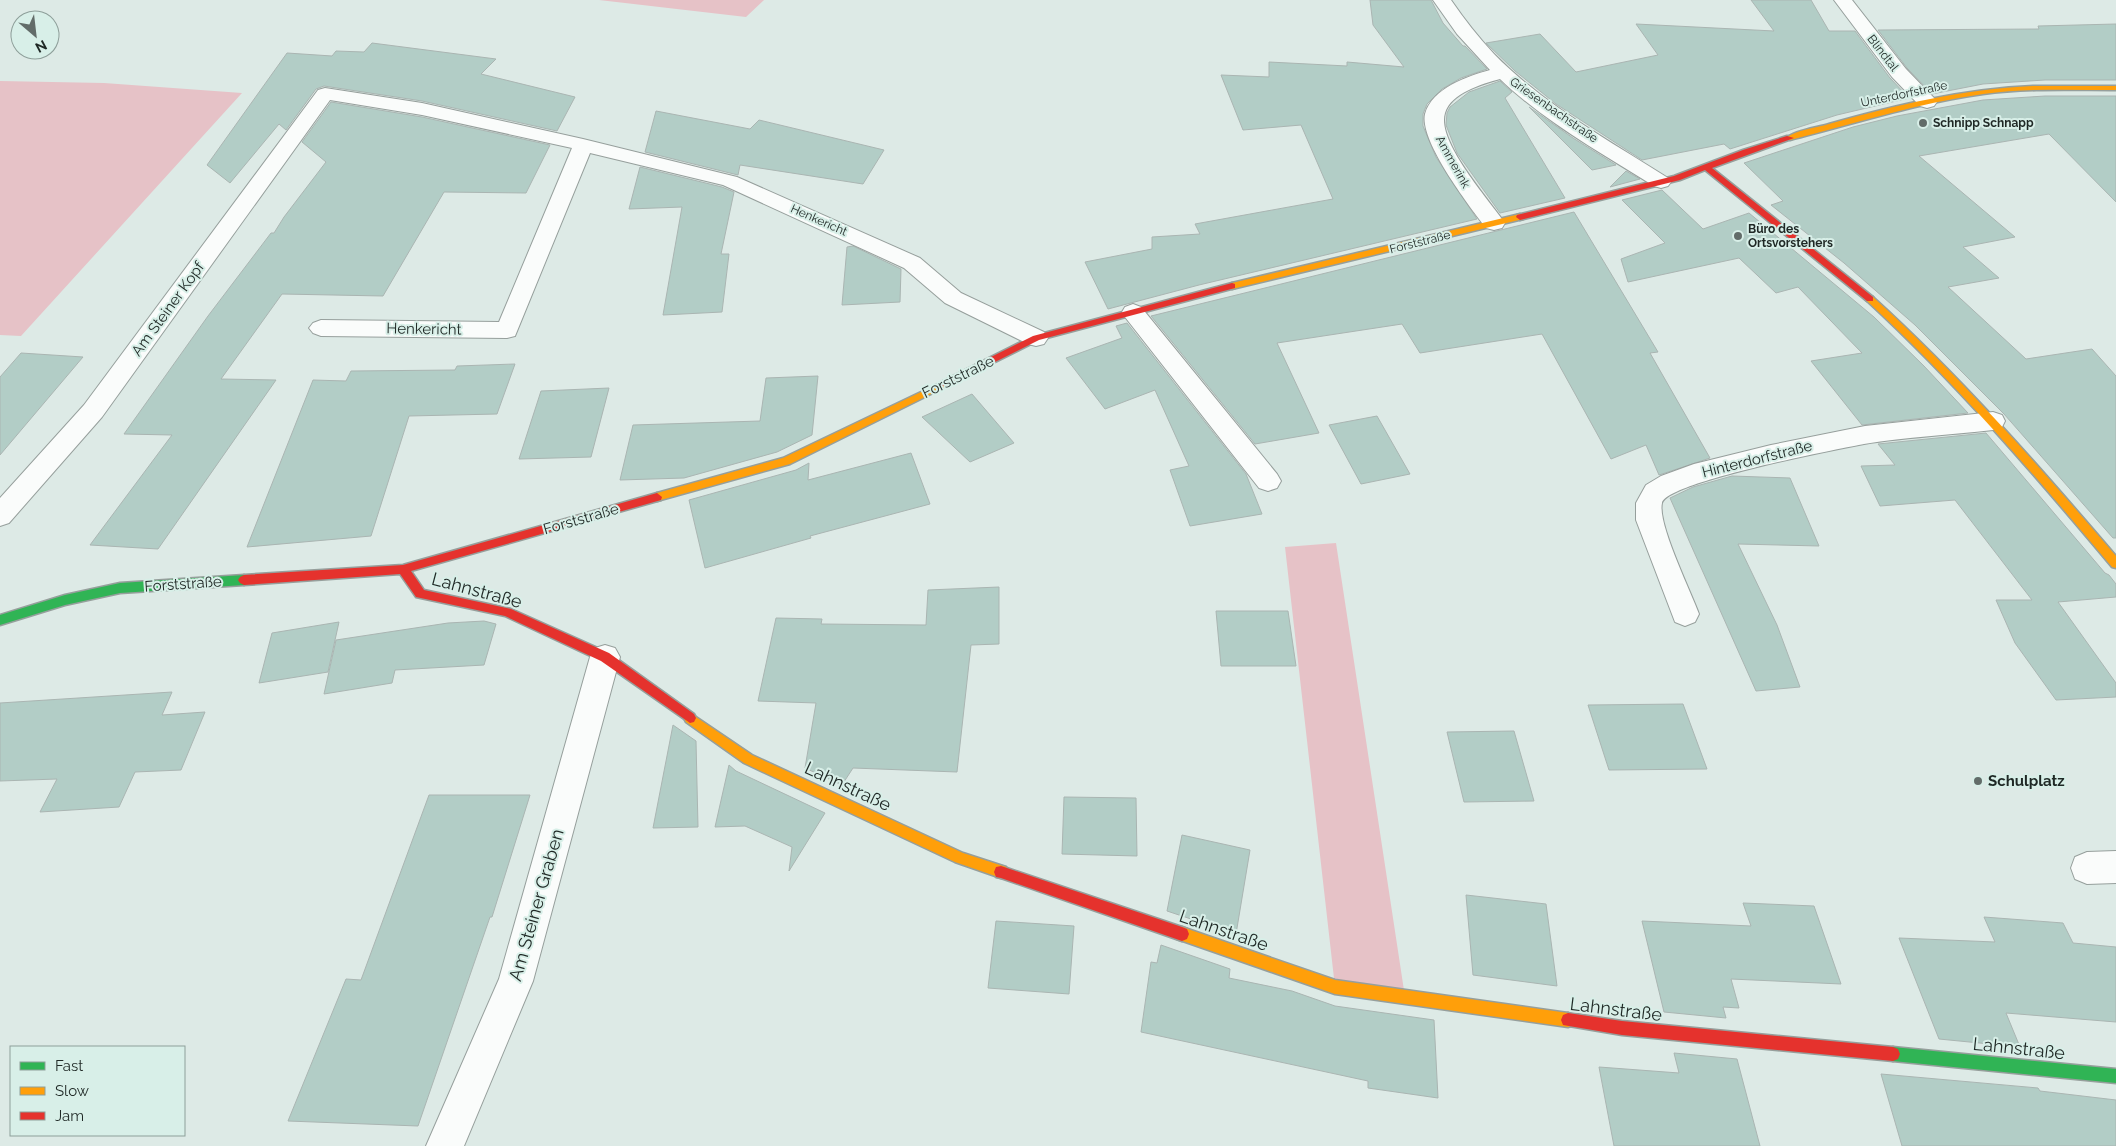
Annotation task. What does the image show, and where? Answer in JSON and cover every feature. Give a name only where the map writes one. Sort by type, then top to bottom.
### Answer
[{"type":"street","name":"Griesenbachstraße","points":[[1442,0],[1465,33],[1501,73],[1561,118],[1661,182]]},
{"type":"street","name":"Blindtal","points":[[1843,0],[1899,73],[1927,102]]},
{"type":"street","name":"Ammerink","points":[[1494,223],[1478,205],[1457,172],[1434,123],[1438,108],[1444,99],[1476,80],[1501,73]]},
{"type":"street","name":"Unterdorfstraße","points":[[1706,167],[1746,152],[1846,121],[1927,102],[2010,90],[2116,88]]},
{"type":"street","name":"Henkericht","points":[[325,94],[422,109],[583,145],[730,181],[912,263],[954,298],[1036,338]]},
{"type":"street","name":"Am Steiner Kopf","points":[[0,516],[93,411],[325,94]]},
{"type":"street","name":"Henkericht","points":[[321,328],[507,330],[583,145]]},
{"type":"street","name":"Forststraße","points":[[0,620],[66,600],[120,588],[404,569],[786,461],[1036,338],[1133,312],[1661,182],[1706,167]]},
{"type":"street","points":[[1706,167],[1820,256],[1911,337],[2030,462],[2116,564]]},
{"type":"street","points":[[1133,312],[1268,481]]},
{"type":"street","name":"Hinterdorfstraße","points":[[1685,614],[1649,520],[1649,503],[1655,492],[1670,482],[1754,458],[1856,437],[1993,422]]},
{"type":"street","name":"Lahnstraße","points":[[404,569],[420,594],[507,612],[606,657],[748,759],[960,858],[1335,987],[1622,1028],[2116,1076]]},
{"type":"street","name":"Am Steiner Graben","points":[[445,1146],[516,981],[606,657]]},
{"type":"shaded area","points":[[599,0],[764,0],[746,17]]},
{"type":"shaded area","points":[[0,81],[104,83],[242,93],[21,336],[0,335]]},
{"type":"shaded area","points":[[1336,543],[1405,997],[1335,987],[1285,547]]},
{"type":"building","points":[[1370,0],[1431,0],[1443,23],[1487,69],[1461,78],[1442,89],[1427,104],[1423,114],[1423,126],[1436,157],[1477,219],[1199,285],[1108,309],[1085,262],[1152,249],[1152,237],[1200,234],[1195,224],[1333,199],[1301,125],[1243,130],[1221,75],[1269,77],[1269,62],[1347,66],[1347,62],[1404,67],[1373,25]]},
{"type":"building","points":[[1751,0],[1811,0],[1829,31],[1855,31],[1890,78],[1909,98],[1837,115],[1730,149],[1724,144],[1642,160],[1556,104],[1515,71],[1486,43],[1540,34],[1576,72],[1658,55],[1636,24],[1774,31]]},
{"type":"building","points":[[2116,24],[2116,80],[2045,80],[1983,84],[1932,94],[1907,68],[1878,30],[2039,29],[2038,26]]},
{"type":"building","points":[[372,43],[496,59],[481,74],[575,97],[557,131],[422,101],[324,86],[316,89],[286,130],[279,124],[230,183],[207,165],[287,53],[332,56],[336,51],[364,52]]},
{"type":"building","points":[[1500,81],[1512,92],[1505,98],[1565,198],[1500,213],[1457,153],[1446,125],[1447,113],[1450,107],[1469,92]]},
{"type":"building","points":[[2045,96],[2116,96],[2116,202],[2049,134],[1919,156],[2015,237],[1963,247],[1999,278],[1948,287],[2026,359],[2092,349],[2116,376],[2116,538],[2113,538],[2004,414],[1915,325],[1844,263],[1771,205],[1783,201],[1744,163],[1853,127],[1897,116],[1983,100]]},
{"type":"building","points":[[331,102],[422,117],[550,145],[526,193],[444,192],[383,296],[282,294],[221,379],[276,380],[158,549],[90,545],[172,435],[124,434],[208,316],[271,233],[274,233],[326,162],[302,142]]},
{"type":"building","points":[[1529,107],[1573,138],[1616,165],[1592,170]]},
{"type":"building","points":[[656,111],[750,129],[759,120],[884,150],[863,184],[740,165],[738,175],[645,152]]},
{"type":"building","points":[[640,167],[722,187],[734,192],[721,254],[729,254],[722,312],[663,315],[682,207],[629,209]]},
{"type":"building","points":[[1626,171],[1640,179],[1610,187]]},
{"type":"building","points":[[1662,190],[1703,229],[1749,213],[1874,317],[1968,413],[1862,425],[1811,361],[1862,353],[1798,287],[1776,293],[1739,258],[1628,282],[1621,259],[1665,243],[1622,200]]},
{"type":"building","points":[[1574,212],[1658,352],[1650,353],[1710,458],[1659,475],[1646,445],[1611,459],[1542,334],[1420,353],[1402,324],[1277,343],[1319,433],[1255,444],[1151,316]]},
{"type":"building","points":[[853,246],[901,269],[900,302],[842,305],[847,247]]},
{"type":"building","points":[[1127,323],[1246,474],[1262,514],[1190,526],[1170,470],[1189,466],[1155,390],[1105,409],[1066,358],[1122,338],[1116,326]]},
{"type":"building","points":[[21,353],[83,357],[0,455],[0,377]]},
{"type":"building","points":[[515,364],[497,414],[409,416],[371,536],[247,547],[313,380],[346,381],[351,371],[455,370],[457,366]]},
{"type":"building","points":[[818,376],[812,435],[777,452],[684,478],[620,480],[633,425],[760,421],[766,378]]},
{"type":"building","points":[[609,388],[591,457],[519,459],[541,391]]},
{"type":"building","points":[[972,394],[1014,443],[970,462],[922,417]]},
{"type":"building","points":[[1377,416],[1410,474],[1361,484],[1329,425]]},
{"type":"building","points":[[1986,433],[2116,584],[2116,597],[2058,602],[2116,683],[2116,697],[2056,700],[2015,643],[1996,600],[2032,600],[1955,500],[1880,506],[1861,466],[1895,465],[1878,444]]},
{"type":"building","points":[[911,453],[930,504],[810,536],[811,538],[705,568],[689,500],[796,470],[809,463],[808,480]]},
{"type":"building","points":[[1732,476],[1790,478],[1819,546],[1738,544],[1777,625],[1800,687],[1756,691],[1670,498],[1693,487]]},
{"type":"building","points":[[999,587],[999,644],[971,645],[957,772],[853,768],[842,785],[805,768],[816,703],[758,701],[776,618],[822,619],[821,624],[926,625],[928,590]]},
{"type":"building","points":[[1216,611],[1288,611],[1296,666],[1221,666]]},
{"type":"building","points":[[484,621],[496,624],[484,665],[395,670],[392,683],[324,694],[336,640],[448,623]]},
{"type":"building","points":[[339,622],[328,672],[259,683],[272,633]]},
{"type":"building","points":[[172,692],[162,715],[205,712],[181,770],[135,772],[119,807],[40,812],[57,779],[0,781],[0,703]]},
{"type":"building","points":[[1683,704],[1707,769],[1609,770],[1588,705]]},
{"type":"building","points":[[673,725],[696,741],[698,827],[653,828]]},
{"type":"building","points":[[1514,731],[1534,801],[1464,802],[1447,732]]},
{"type":"building","points":[[729,765],[736,771],[825,813],[789,871],[792,847],[745,826],[715,827]]},
{"type":"building","points":[[429,795],[530,795],[492,917],[490,917],[418,1126],[288,1121],[346,979],[361,980]]},
{"type":"building","points":[[1064,797],[1136,798],[1137,856],[1062,854]]},
{"type":"building","points":[[1182,835],[1250,850],[1236,934],[1167,911]]},
{"type":"building","points":[[1466,895],[1546,904],[1557,986],[1473,975]]},
{"type":"building","points":[[1743,903],[1814,906],[1841,984],[1731,979],[1739,1008],[1723,1007],[1726,1018],[1664,1012],[1642,921],[1751,926]]},
{"type":"building","points":[[1984,917],[2063,923],[2073,943],[2116,947],[2116,1022],[2006,1013],[2020,1047],[1939,1039],[1899,938],[1995,942]]},
{"type":"building","points":[[996,921],[1074,926],[1069,994],[988,988]]},
{"type":"building","points":[[1161,945],[1230,969],[1229,978],[1292,991],[1335,1006],[1434,1020],[1438,1098],[1368,1088],[1368,1081],[1141,1032],[1151,962],[1157,963]]},
{"type":"building","points":[[1674,1053],[1737,1059],[1760,1146],[1614,1146],[1599,1067],[1679,1073]]},
{"type":"building","points":[[1881,1074],[2038,1088],[2040,1091],[2116,1100],[2116,1146],[1902,1146]]},
{"type":"traffic: fast","points":[[0,620],[65,600],[120,588],[244,580]]},
{"type":"traffic: fast","points":[[1893,1054],[2116,1076]]},
{"type":"traffic: slow","points":[[1790,138],[1885,111],[1983,92],[2049,88],[2116,88]]},
{"type":"traffic: slow","points":[[1232,286],[1520,217]]},
{"type":"traffic: slow","points":[[1870,299],[1936,361],[1998,427],[2116,564]]},
{"type":"traffic: slow","points":[[657,497],[786,461],[944,384]]},
{"type":"traffic: slow","points":[[690,718],[748,759],[960,858],[1001,872]]},
{"type":"traffic: slow","points":[[1182,934],[1335,987],[1568,1020]]},
{"type":"traffic: jam","points":[[1520,217],[1677,178],[1790,138]]},
{"type":"traffic: jam","points":[[1706,167],[1870,299]]},
{"type":"traffic: jam","points":[[944,384],[1036,338],[1232,286]]},
{"type":"traffic: jam","points":[[244,580],[403,569],[657,497]]},
{"type":"traffic: jam","points":[[403,569],[420,594],[507,612],[605,657],[690,718]]},
{"type":"traffic: jam","points":[[1001,872],[1182,934]]},
{"type":"traffic: jam","points":[[1568,1020],[1622,1028],[1893,1054]]},
{"type":"place","name":"Schnipp Schnapp","points":[[1923,123]]},
{"type":"place","name":"Büro des Ortsvorstehers","points":[[1738,236]]},
{"type":"place","name":"Schulplatz","points":[[1978,781]]}]
